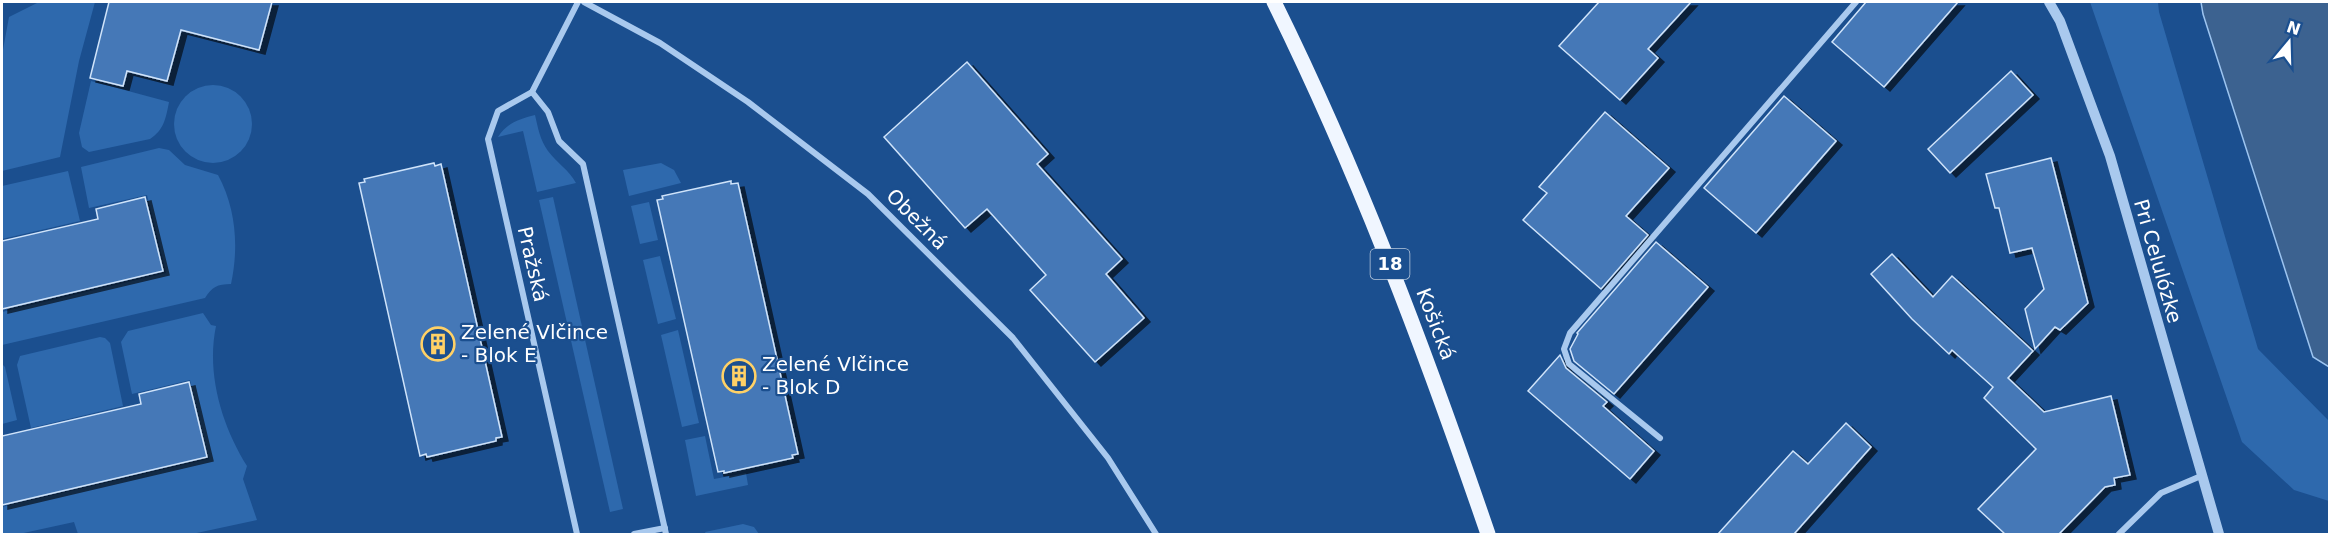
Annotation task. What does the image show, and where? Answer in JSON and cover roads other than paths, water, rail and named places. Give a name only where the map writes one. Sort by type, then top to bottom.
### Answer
[{"type":"main road","name":"Košická","points":[[1274,2],[1331,125],[1386,253],[1441,398],[1488,534]]},
{"type":"street","points":[[578,2],[532,92],[548,112],[559,141],[583,164],[666,531],[634,534]]},
{"type":"street","name":"Obežná","points":[[584,2],[660,43],[748,102],[868,194],[1013,338],[1108,459],[1156,534]]},
{"type":"street","points":[[1660,438],[1569,364],[1564,349],[1570,333],[1856,2]]},
{"type":"street","name":"Pri Celulózke","points":[[2049,2],[2060,21],[2110,156],[2219,534]]},
{"type":"street","name":"Pražská","points":[[532,92],[498,111],[488,139],[577,534]]},
{"type":"street","points":[[2119,534],[2161,493],[2201,476]]},
{"type":"place","name":"Zelené Vlčince - Blok E","points":[[438,344]]},
{"type":"place","name":"Zelené Vlčince - Blok D","points":[[739,376]]}]
